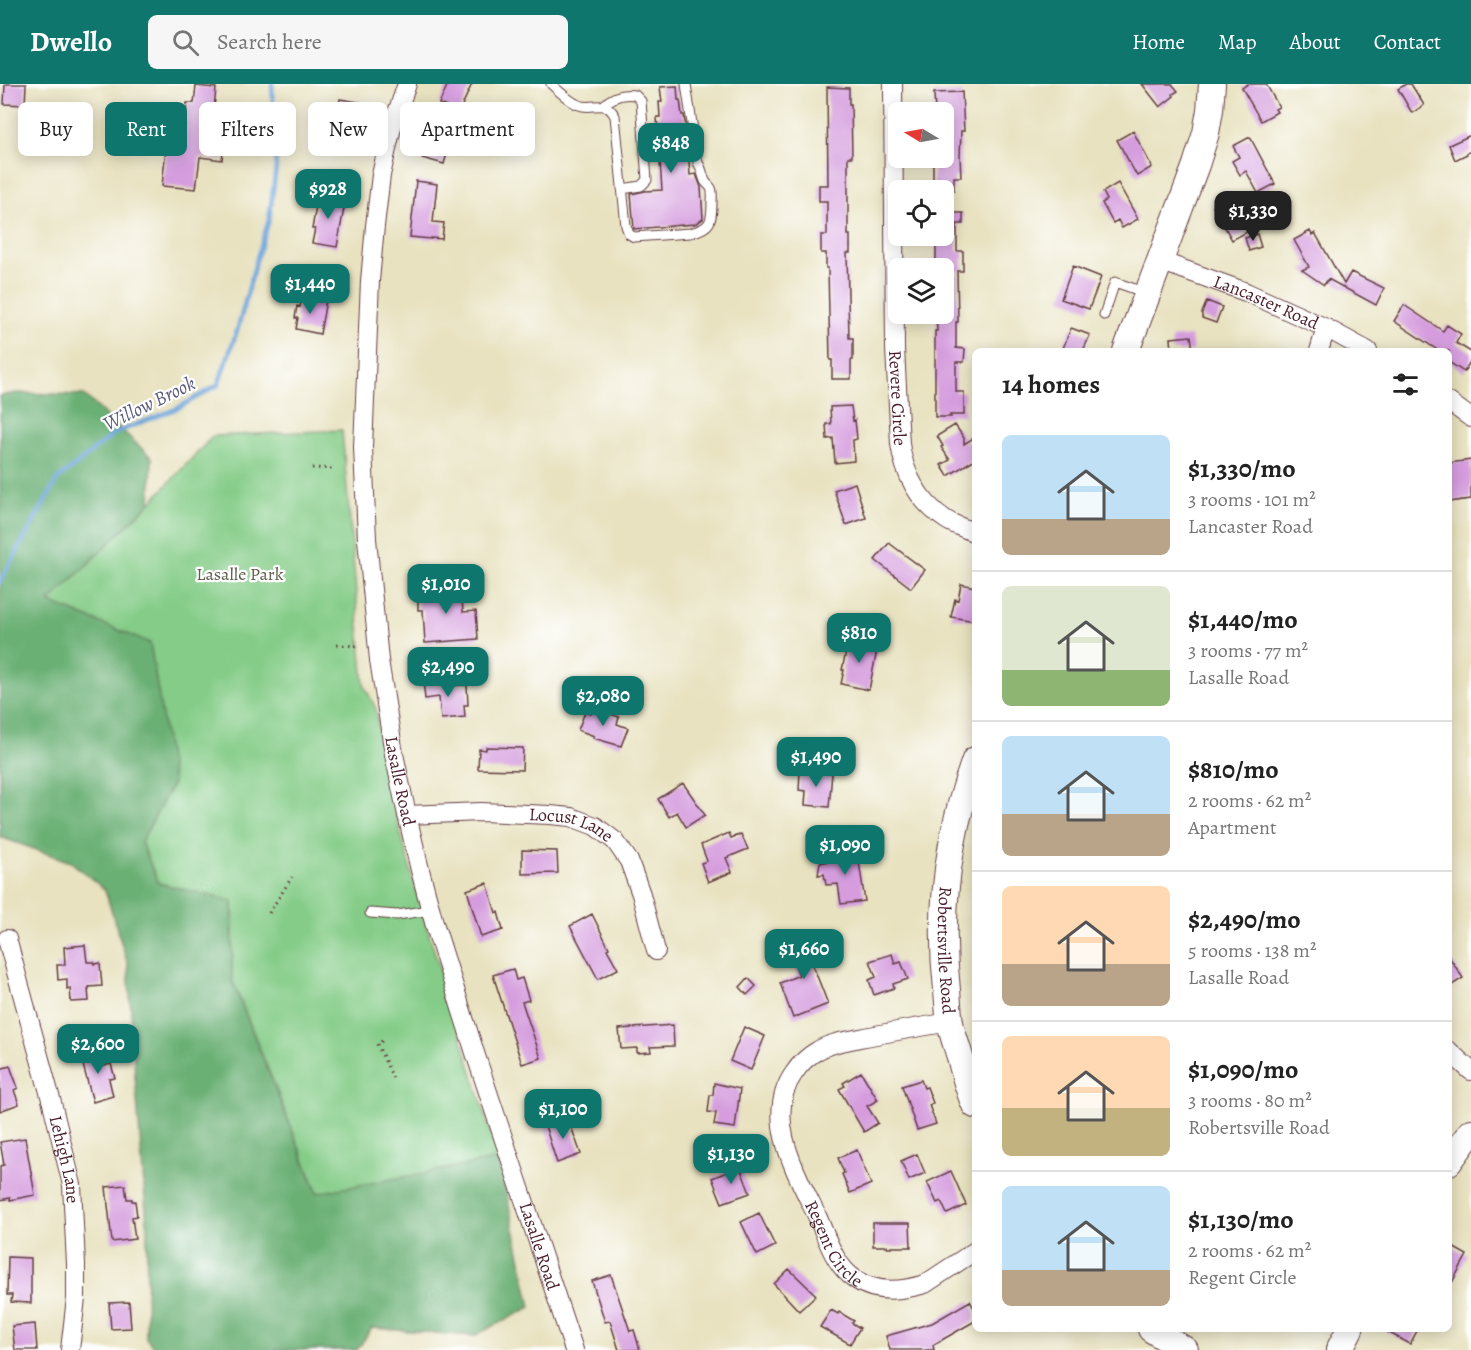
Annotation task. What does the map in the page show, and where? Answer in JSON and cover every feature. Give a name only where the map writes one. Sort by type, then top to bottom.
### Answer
[{"type":"street","name":"Revere Circle","points":[[893,84],[895,357],[902,458],[915,490],[925,502],[945,520],[972,531]]},
{"type":"street","points":[[1127,348],[1197,165],[1208,121],[1212,84]]},
{"type":"street","name":"Lasalle Road","points":[[404,85],[381,175],[370,281],[363,447],[367,539],[379,660],[394,753],[431,910],[476,1056],[574,1350]]},
{"type":"street","name":"Lancaster Road","points":[[1160,261],[1246,292],[1326,328],[1363,348]]},
{"type":"street","points":[[1320,348],[1326,328]]},
{"type":"street","points":[[1452,404],[1471,418]]},
{"type":"street","name":"Robertsville Road","points":[[972,769],[951,844],[946,879],[943,937],[950,1022],[972,1096]]},
{"type":"street","name":"Locust Lane","points":[[407,815],[481,812],[550,815],[571,818],[595,826],[615,841],[629,861],[641,894],[656,951]]},
{"type":"street","name":"Lehigh Lane","points":[[7,939],[72,1185],[76,1298],[70,1350]]},
{"type":"street","name":"Regent Circle","points":[[950,1022],[838,1043],[818,1050],[801,1063],[789,1081],[783,1099],[781,1124],[795,1170],[840,1266],[855,1280],[874,1288],[890,1291],[918,1286],[925,1284],[972,1253]]},
{"type":"street","points":[[1452,1054],[1471,1071]]},
{"type":"street","points":[[1452,1158],[1471,1132]]},
{"type":"street","points":[[1156,1332],[1185,1350]]},
{"type":"street","points":[[1339,1350],[1348,1332]]},
{"type":"lane","points":[[551,84],[581,106],[604,105],[622,95],[635,95],[641,101],[647,180],[641,186],[622,189]]},
{"type":"lane","points":[[604,105],[615,116],[626,226],[630,234],[634,237],[697,232],[711,223],[712,190],[705,182],[698,163],[686,84]]},
{"type":"lane","points":[[1104,315],[1115,282],[1148,294]]},
{"type":"lane","points":[[370,913],[397,915],[431,910]]},
{"type":"path","points":[[312,468],[334,469]]},
{"type":"path","points":[[337,645],[358,646]]},
{"type":"path","points":[[269,913],[292,877]]},
{"type":"path","points":[[382,1041],[377,1044],[393,1078]]},
{"type":"green space","points":[[17,393],[84,395],[152,458],[150,503],[49,602],[150,643],[173,783],[141,842],[158,883],[233,901],[232,980],[317,1193],[499,1159],[531,1307],[474,1336],[372,1328],[357,1350],[156,1350],[146,1338],[147,1223],[128,965],[105,890],[71,862],[0,838],[0,396]]},
{"type":"green space","name":"Lasalle Park","points":[[342,430],[364,685],[376,709],[383,767],[420,905],[499,1159],[318,1194],[232,980],[233,902],[158,883],[141,842],[173,783],[49,602],[150,503],[213,436]]},
{"type":"building","points":[[5,84],[26,84],[25,102],[18,102],[18,105],[4,104]]},
{"type":"building","points":[[448,84],[472,84],[464,102],[440,102]]},
{"type":"building","points":[[1142,84],[1172,84],[1178,91],[1160,107]]},
{"type":"building","points":[[1248,84],[1266,84],[1279,107],[1275,109],[1277,112],[1261,121],[1242,88]]},
{"type":"building","points":[[1411,84],[1424,105],[1412,113],[1398,89]]},
{"type":"building","points":[[196,86],[216,88],[215,102],[199,102],[199,156],[222,156],[222,160],[200,157],[196,189],[162,186],[165,156],[187,156],[187,103],[194,103]]},
{"type":"building","points":[[677,86],[678,100],[680,100],[682,115],[684,115],[690,175],[696,174],[701,187],[703,219],[695,224],[634,229],[631,194],[662,190],[657,117],[660,117],[659,102],[662,102],[660,87]]},
{"type":"building","points":[[827,87],[849,88],[849,104],[851,104],[852,157],[848,157],[850,253],[847,253],[849,338],[853,338],[851,379],[832,379],[828,268],[826,268],[826,253],[821,253],[821,235],[827,235],[827,201],[819,201],[819,185],[828,185]]},
{"type":"building","points":[[962,92],[964,131],[961,131],[961,177],[954,177],[954,180],[933,180],[933,168],[954,168],[954,102],[934,102],[934,93]]},
{"type":"building","points":[[340,99],[358,102],[339,102]]},
{"type":"building","points":[[1133,131],[1152,167],[1137,176],[1117,140]]},
{"type":"building","points":[[1471,135],[1471,151],[1455,160],[1449,145]]},
{"type":"building","points":[[1250,137],[1275,184],[1258,193],[1246,171],[1240,175],[1232,161],[1239,157],[1233,146]]},
{"type":"building","points":[[423,156],[446,156],[444,164],[422,158]]},
{"type":"building","points":[[416,181],[437,184],[433,222],[444,223],[442,239],[410,237]]},
{"type":"building","points":[[1118,183],[1138,219],[1122,228],[1118,220],[1113,223],[1102,203],[1107,200],[1103,192]]},
{"type":"building","points":[[321,193],[346,197],[337,247],[312,243],[316,206],[319,207]]},
{"type":"building","points":[[1229,197],[1247,232],[1232,240],[1213,206]]},
{"type":"building","points":[[954,213],[963,213],[963,224],[957,224],[957,251],[963,251],[963,271],[957,271],[956,348],[965,349],[964,362],[956,362],[956,392],[964,392],[964,415],[950,415],[951,417],[935,417],[935,331],[937,331],[937,324],[954,324],[954,258],[936,258],[936,246],[954,246]]},
{"type":"building","points":[[1310,231],[1312,235],[1315,233],[1344,284],[1351,272],[1384,288],[1376,305],[1328,279],[1324,285],[1302,270],[1309,267],[1294,240]]},
{"type":"building","points":[[1257,234],[1261,247],[1249,251],[1245,238]]},
{"type":"building","points":[[1073,266],[1101,277],[1089,309],[1061,299]]},
{"type":"building","points":[[302,296],[326,300],[320,334],[296,329],[297,306],[300,307]]},
{"type":"building","points":[[1207,301],[1222,307],[1216,323],[1202,318]]},
{"type":"building","points":[[1404,305],[1443,331],[1447,325],[1461,334],[1456,343],[1471,352],[1471,360],[1464,372],[1452,364],[1452,348],[1434,348],[1394,321]]},
{"type":"building","points":[[1071,328],[1090,335],[1084,348],[1063,348]]},
{"type":"building","points":[[1191,336],[1193,348],[1172,348],[1171,338]]},
{"type":"building","points":[[851,406],[857,439],[853,440],[854,461],[835,463],[833,438],[827,439],[826,424],[831,424],[830,407]]},
{"type":"building","points":[[955,425],[964,438],[964,444],[972,439],[972,461],[948,476],[941,465],[950,460],[937,436]]},
{"type":"building","points":[[1471,460],[1471,499],[1452,502],[1452,463]]},
{"type":"building","points":[[855,483],[866,518],[846,525],[834,490]]},
{"type":"building","points":[[889,543],[925,570],[911,588],[875,560]]},
{"type":"building","points":[[457,582],[457,586],[461,585],[463,612],[476,611],[478,639],[425,643],[423,610],[418,610],[418,598],[422,597],[421,588],[433,587],[432,584]]},
{"type":"building","points":[[961,584],[972,586],[972,620],[951,617],[955,599],[958,600]]},
{"type":"building","points":[[851,639],[878,645],[869,690],[841,684],[847,647]]},
{"type":"building","points":[[441,679],[442,686],[467,685],[468,705],[464,705],[465,717],[441,719],[439,697],[425,699],[423,680]]},
{"type":"building","points":[[593,708],[619,717],[617,724],[628,728],[621,746],[593,738],[594,736],[578,730],[585,712],[591,714]]},
{"type":"building","points":[[486,747],[523,748],[522,770],[478,769],[479,749],[486,750]]},
{"type":"building","points":[[800,770],[832,773],[829,807],[805,805],[806,791],[799,790]]},
{"type":"building","points":[[683,783],[705,815],[686,827],[677,812],[669,817],[658,799]]},
{"type":"building","points":[[729,833],[731,838],[741,834],[748,849],[726,858],[732,872],[708,882],[701,863],[707,861],[701,845]]},
{"type":"building","points":[[857,849],[865,901],[841,904],[838,884],[826,885],[824,874],[818,875],[820,863],[836,859],[835,852]]},
{"type":"building","points":[[522,850],[557,851],[558,873],[522,874]]},
{"type":"building","points":[[487,883],[503,930],[481,937],[467,890]]},
{"type":"building","points":[[592,914],[618,969],[598,979],[570,926]]},
{"type":"building","points":[[812,934],[812,963],[828,1004],[793,1018],[780,983],[799,975],[793,960],[793,935]]},
{"type":"building","points":[[85,945],[87,962],[100,963],[102,986],[89,987],[89,1001],[71,1002],[67,979],[58,980],[57,965],[65,965],[64,947]]},
{"type":"building","points":[[892,954],[895,964],[901,962],[908,979],[893,984],[894,988],[874,995],[869,980],[876,977],[870,961]]},
{"type":"building","points":[[1452,962],[1463,978],[1452,985]]},
{"type":"building","points":[[513,969],[516,980],[522,978],[529,1000],[522,1002],[541,1058],[522,1064],[493,975]]},
{"type":"building","points":[[748,978],[756,986],[747,995],[740,987]]},
{"type":"building","points":[[673,1025],[674,1046],[650,1047],[651,1052],[637,1053],[637,1048],[621,1049],[619,1029]]},
{"type":"building","points":[[744,1027],[765,1036],[751,1070],[730,1061]]},
{"type":"building","points":[[100,1049],[104,1066],[111,1064],[115,1078],[109,1079],[113,1096],[93,1102],[80,1054]]},
{"type":"building","points":[[10,1066],[18,1088],[14,1090],[19,1104],[0,1111],[0,1069]]},
{"type":"building","points":[[861,1072],[878,1100],[867,1106],[878,1123],[864,1132],[839,1089],[845,1086],[843,1083]]},
{"type":"building","points":[[921,1080],[924,1088],[927,1087],[933,1103],[929,1105],[936,1124],[917,1130],[902,1086]]},
{"type":"building","points":[[714,1083],[740,1089],[735,1128],[714,1125],[716,1113],[708,1112]]},
{"type":"building","points":[[568,1118],[581,1154],[557,1163],[545,1126]]},
{"type":"building","points":[[25,1138],[35,1195],[0,1200],[0,1166],[4,1165],[0,1142]]},
{"type":"building","points":[[857,1150],[871,1184],[850,1193],[838,1158]]},
{"type":"building","points":[[917,1154],[925,1173],[909,1180],[901,1161]]},
{"type":"building","points":[[740,1167],[750,1193],[722,1203],[712,1178]]},
{"type":"building","points":[[951,1171],[966,1205],[947,1214],[941,1201],[937,1203],[927,1182]]},
{"type":"building","points":[[125,1185],[127,1199],[135,1201],[137,1216],[132,1217],[135,1239],[112,1242],[106,1187]]},
{"type":"building","points":[[759,1213],[775,1246],[757,1255],[741,1222]]},
{"type":"building","points":[[873,1223],[910,1223],[911,1247],[873,1246]]},
{"type":"building","points":[[1452,1247],[1467,1255],[1452,1282]]},
{"type":"building","points":[[8,1257],[31,1258],[31,1303],[11,1302],[12,1295],[7,1295]]},
{"type":"building","points":[[789,1269],[816,1295],[799,1311],[774,1284]]},
{"type":"building","points":[[611,1275],[630,1331],[634,1330],[640,1350],[619,1350],[610,1321],[605,1322],[592,1281]]},
{"type":"building","points":[[970,1301],[972,1305],[972,1323],[933,1345],[934,1350],[890,1350],[886,1336],[932,1323]]},
{"type":"building","points":[[129,1302],[131,1328],[111,1329],[109,1303]]},
{"type":"building","points":[[831,1310],[854,1321],[852,1323],[860,1328],[850,1344],[820,1327]]},
{"type":"building","points":[[35,1324],[37,1350],[15,1350],[12,1326]]},
{"type":"building","points":[[1388,1332],[1416,1332],[1410,1344]]},
{"type":"waterway","name":"Willow Brook","points":[[0,582],[57,480],[115,433],[178,408],[218,385],[238,328],[269,220],[276,168],[272,84]]}]
